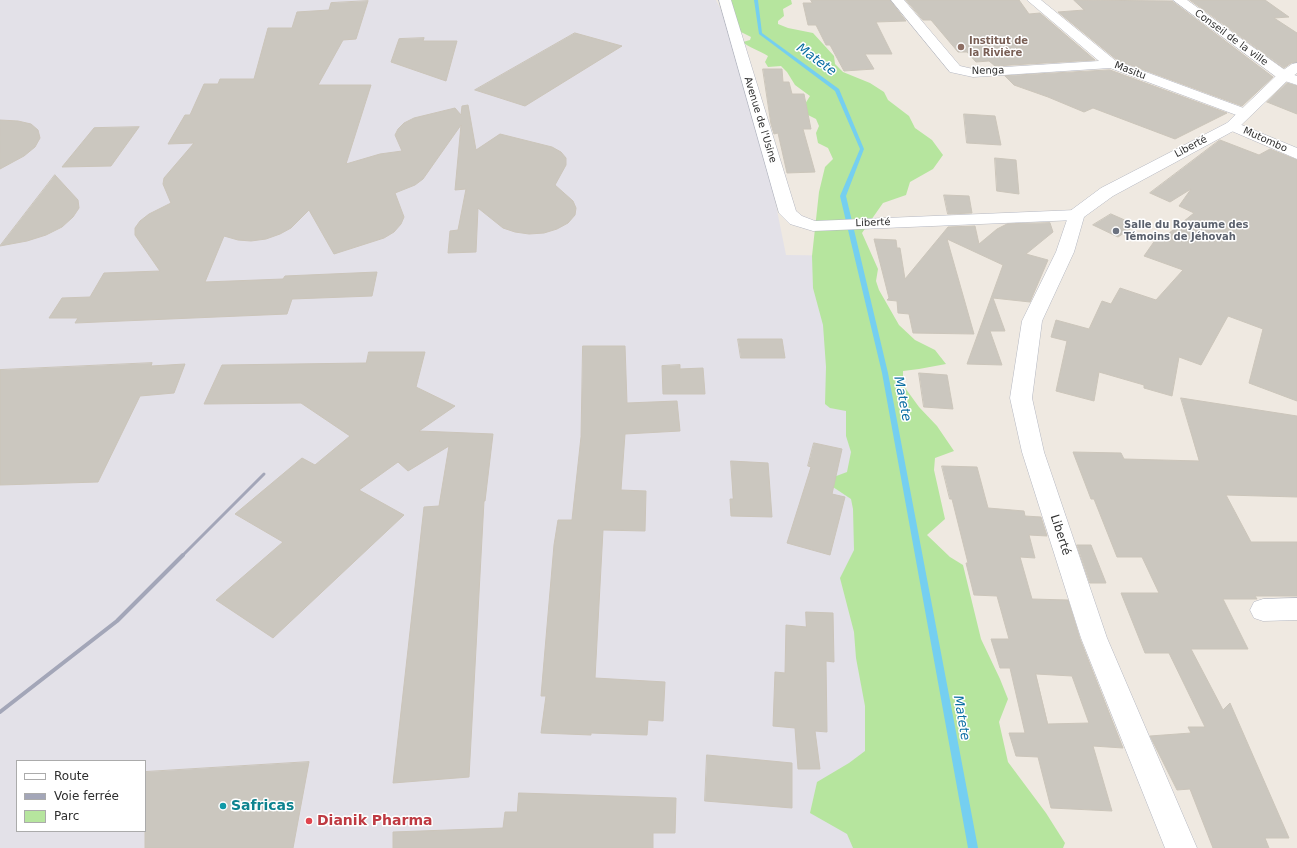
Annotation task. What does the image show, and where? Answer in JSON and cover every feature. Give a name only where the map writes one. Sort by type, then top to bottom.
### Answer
[{"type":"street","name":"Avenue de l'Usine","points":[[725,0],[788,213],[796,220],[813,226]]},
{"type":"street","name":"Nenga","points":[[897,0],[955,69],[973,73],[1111,64]]},
{"type":"street","name":"Masitu","points":[[1034,0],[1111,64],[1238,119]]},
{"type":"street","name":"Conseil de la ville","points":[[1179,0],[1293,75]]},
{"type":"street","name":"Liberté","points":[[813,226],[1076,215],[1107,192],[1238,119],[1293,75]]},
{"type":"street","name":"Mutombo","points":[[1238,119],[1297,154]]},
{"type":"street","name":"Liberté","points":[[1076,215],[1065,252],[1032,321],[1021,398],[1033,452],[1094,638],[1181,848]]},
{"type":"street","points":[[1263,610],[1297,609]]},
{"type":"shaded area","points":[[0,0],[716,0],[736,39],[754,96],[786,255],[857,256],[971,848],[0,848]]},
{"type":"green space","points":[[722,0],[791,0],[792,4],[783,9],[784,16],[778,21],[778,24],[788,28],[813,33],[834,56],[835,64],[843,72],[870,83],[884,92],[888,100],[909,116],[915,128],[932,140],[943,155],[933,169],[910,182],[906,195],[883,203],[862,233],[878,269],[876,281],[879,290],[899,325],[915,340],[935,350],[946,364],[903,371],[903,385],[919,407],[937,426],[954,451],[935,458],[934,470],[945,519],[927,535],[950,557],[963,565],[981,639],[1008,699],[999,722],[1008,762],[1046,813],[1065,843],[1063,848],[853,848],[847,834],[810,813],[817,782],[849,763],[865,751],[865,706],[856,658],[854,632],[840,578],[854,550],[853,509],[851,499],[833,487],[831,478],[847,472],[851,452],[846,436],[846,411],[830,408],[825,404],[826,367],[823,325],[813,288],[812,256],[819,192],[825,167],[833,159],[828,148],[818,143],[816,133],[819,126],[816,119],[806,114],[805,104],[810,96],[795,85],[787,72],[781,66],[768,67],[765,62],[768,56],[743,42],[750,40],[751,37],[741,32]]},
{"type":"building","points":[[811,0],[890,0],[906,21],[876,22],[892,54],[865,54],[874,69],[844,71],[830,45],[826,45],[816,25],[808,25],[803,3],[812,3]]},
{"type":"building","points":[[906,0],[1019,0],[1029,14],[1040,13],[1095,60],[995,66],[989,61],[976,62],[967,52],[958,52],[931,20],[923,20]]},
{"type":"building","points":[[1074,0],[1172,1],[1273,77],[1242,106],[1117,60],[1058,12],[1084,10]]},
{"type":"building","points":[[1190,0],[1265,0],[1289,17],[1274,18],[1297,33],[1297,62],[1291,63],[1284,68]]},
{"type":"building","points":[[368,1],[356,39],[343,40],[318,85],[371,85],[346,164],[380,154],[402,151],[395,135],[404,123],[414,118],[455,108],[461,115],[462,106],[468,105],[476,150],[500,134],[552,147],[561,152],[566,158],[566,165],[555,185],[573,201],[576,208],[575,215],[568,223],[557,229],[544,233],[529,234],[515,232],[503,228],[478,208],[476,252],[448,253],[450,231],[458,230],[466,189],[455,190],[461,125],[423,179],[415,185],[395,193],[404,217],[401,224],[394,232],[384,238],[334,254],[309,210],[291,228],[266,239],[251,241],[238,240],[224,236],[205,282],[283,279],[285,276],[377,272],[372,296],[292,299],[287,314],[75,323],[78,318],[49,318],[62,298],[90,297],[104,273],[160,271],[135,235],[135,228],[140,221],[149,214],[171,203],[163,184],[164,178],[194,143],[168,144],[185,115],[190,115],[204,84],[218,84],[220,79],[254,79],[268,28],[292,28],[297,12],[329,10],[331,3]]},
{"type":"building","points":[[575,33],[622,46],[525,106],[475,90]]},
{"type":"building","points":[[424,38],[423,41],[457,41],[446,81],[391,62],[399,39]]},
{"type":"building","points":[[763,69],[782,69],[783,82],[789,82],[792,94],[804,94],[811,129],[803,129],[815,172],[787,173],[778,133],[774,134],[771,124]]},
{"type":"building","points":[[1110,70],[1227,113],[1175,139],[1093,108],[1084,112],[1014,85],[1005,76]]},
{"type":"building","points":[[1287,83],[1297,86],[1297,114],[1267,102]]},
{"type":"building","points":[[964,114],[995,116],[1001,145],[967,143]]},
{"type":"building","points":[[0,120],[18,121],[31,124],[38,130],[40,138],[35,147],[24,156],[0,169]]},
{"type":"building","points":[[139,127],[111,166],[62,167],[94,128]]},
{"type":"building","points":[[1220,140],[1259,155],[1270,149],[1297,160],[1297,401],[1249,383],[1263,329],[1228,316],[1201,365],[1179,357],[1172,396],[1144,388],[1144,385],[1099,372],[1094,401],[1056,391],[1067,341],[1051,337],[1056,320],[1089,329],[1102,301],[1111,304],[1120,288],[1156,300],[1183,270],[1144,256],[1158,236],[1163,238],[1194,213],[1179,206],[1191,189],[1170,202],[1150,193]]},
{"type":"building","points":[[995,158],[1016,160],[1019,194],[997,191]]},
{"type":"building","points":[[55,175],[78,200],[79,208],[73,217],[62,227],[46,235],[27,241],[0,246]]},
{"type":"building","points":[[944,195],[969,196],[972,213],[948,214]]},
{"type":"building","name":"Salle du Royaume des Témoins de Jéhovah","points":[[1111,214],[1136,225],[1118,237],[1093,225]]},
{"type":"building","points":[[1050,223],[1053,232],[1026,254],[1048,260],[1030,302],[993,298],[1005,331],[990,331],[1002,365],[967,364],[1003,265],[947,239],[974,334],[913,333],[909,314],[898,313],[897,301],[887,300],[889,298],[874,239],[896,240],[897,248],[900,248],[905,279],[948,227],[975,226],[979,244],[997,229],[1007,224]]},
{"type":"building","points":[[738,339],[782,339],[785,358],[741,358]]},
{"type":"building","points":[[583,346],[625,346],[627,403],[677,401],[680,431],[625,434],[621,490],[646,491],[645,531],[603,530],[595,678],[665,682],[663,721],[648,720],[647,735],[541,733],[546,696],[541,696],[554,545],[558,520],[572,520],[581,437]]},
{"type":"building","points":[[369,352],[425,352],[416,387],[455,406],[419,431],[493,434],[484,501],[469,777],[393,783],[424,507],[439,506],[449,446],[408,471],[398,462],[359,490],[404,515],[273,638],[216,600],[283,542],[235,514],[302,458],[315,465],[350,436],[301,403],[204,404],[222,365],[366,363]]},
{"type":"building","points":[[152,363],[151,366],[185,364],[174,393],[140,396],[98,482],[0,485],[0,370]]},
{"type":"building","points":[[680,365],[680,369],[703,368],[705,394],[663,394],[662,366]]},
{"type":"building","points":[[919,373],[947,375],[953,409],[924,407]]},
{"type":"building","points":[[1181,398],[1297,416],[1297,497],[1226,495],[1251,542],[1297,542],[1297,596],[1255,596],[1257,599],[1223,599],[1248,649],[1191,649],[1223,710],[1230,703],[1289,838],[1265,838],[1269,848],[1213,848],[1190,789],[1177,790],[1150,736],[1191,733],[1188,727],[1205,727],[1169,653],[1145,653],[1121,593],[1159,593],[1142,557],[1117,557],[1094,499],[1091,499],[1073,452],[1121,453],[1124,459],[1199,461]]},
{"type":"building","points":[[814,443],[842,449],[832,494],[845,497],[830,555],[787,543],[811,467],[808,466]]},
{"type":"building","points":[[731,461],[768,463],[772,517],[731,516],[730,499],[733,499]]},
{"type":"building","points":[[942,466],[977,467],[988,508],[1024,511],[1025,516],[1041,517],[1047,536],[1029,535],[1035,558],[1020,557],[1032,599],[1068,600],[1080,639],[1123,748],[1093,746],[1112,811],[1051,808],[1038,757],[1016,756],[1009,733],[1025,733],[1010,668],[1000,668],[991,639],[1009,639],[997,596],[974,595],[966,563],[968,563],[952,499],[950,499]],"holes":[[[1036,674],[1072,676],[1089,723],[1048,724]]]},
{"type":"building","points":[[1077,545],[1091,545],[1106,583],[1090,583]]},
{"type":"building","points":[[806,612],[833,613],[834,662],[826,661],[827,732],[815,731],[820,769],[798,769],[795,728],[773,726],[775,672],[785,673],[786,625],[806,627]]},
{"type":"building","points":[[707,755],[792,763],[792,808],[705,801]]},
{"type":"building","name":"Safricas","points":[[309,762],[293,848],[145,848],[146,772]]},
{"type":"building","points":[[519,793],[676,798],[675,833],[653,833],[653,848],[393,848],[393,832],[503,828],[505,812],[517,812]]},
{"type":"waterway","name":"Matete","points":[[756,0],[760,33],[837,90],[862,149],[843,196],[885,373],[973,848]]},
{"type":"railway","points":[[0,712],[117,621],[264,474]]},
{"type":"place","name":"Institut de la Rivière","points":[[961,47]]},
{"type":"place","name":"Salle du Royaume des Témoins de Jéhovah","points":[[1116,231]]},
{"type":"place","name":"Safricas","points":[[223,806]]},
{"type":"place","name":"Dianik Pharma","points":[[309,821]]}]
